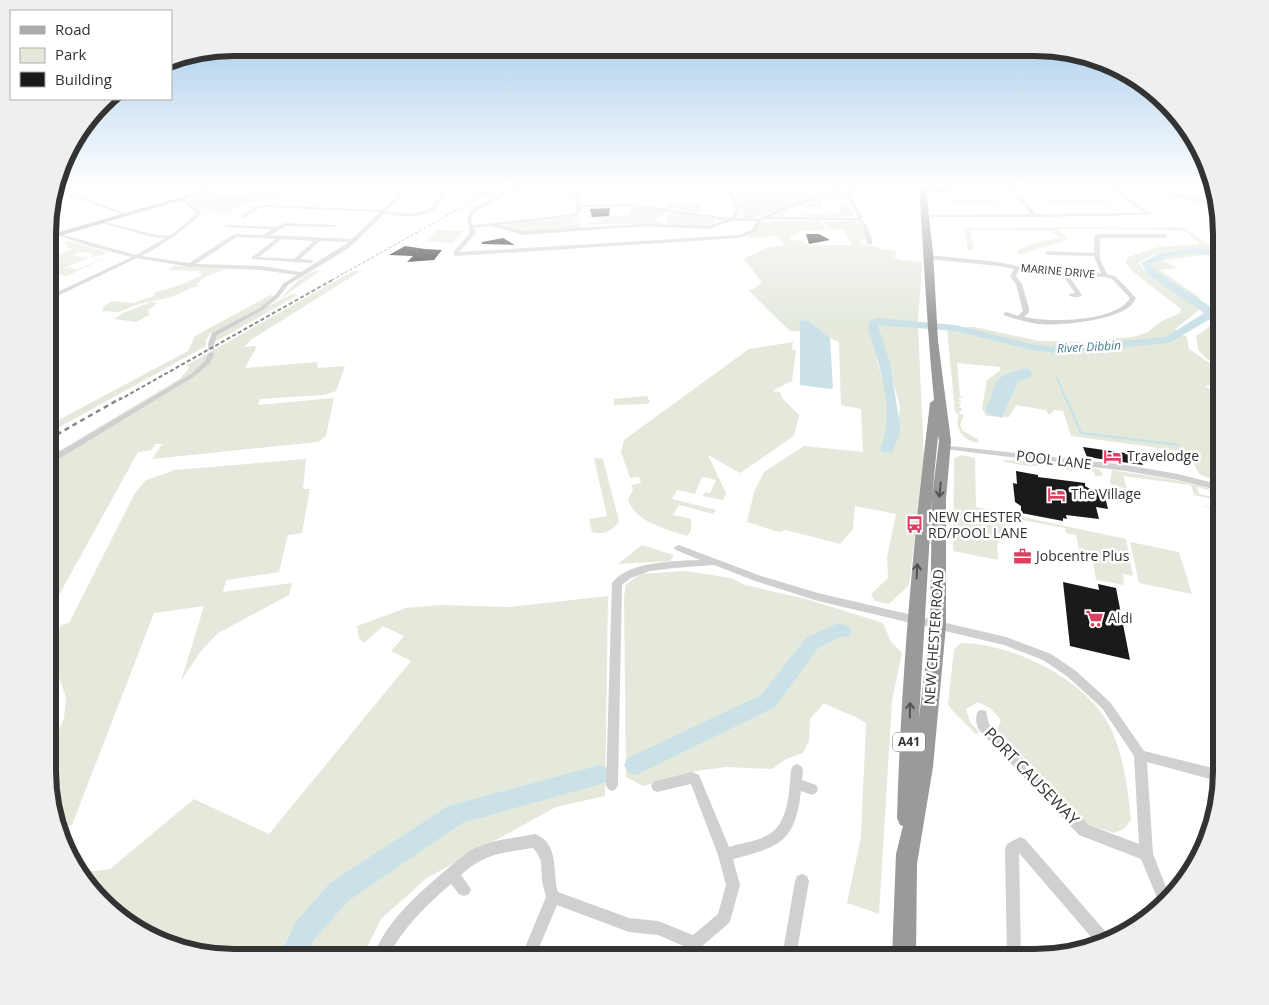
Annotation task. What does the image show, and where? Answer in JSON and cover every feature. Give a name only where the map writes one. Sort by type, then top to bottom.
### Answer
[{"type":"highway","name":"NEW CHESTER ROAD","points":[[907,863],[923,767],[938,626],[940,443],[938,380],[933,341],[927,234]]},
{"type":"highway","name":"NEW CHESTER ROAD","points":[[904,949],[910,685],[918,557],[940,443]]},
{"type":"street","points":[[148,234],[169,237]]},
{"type":"street","points":[[56,295],[137,256],[173,234]]},
{"type":"street","points":[[211,344],[214,334],[271,302],[286,284],[341,251],[361,234]]},
{"type":"street","points":[[472,234],[456,252],[457,255],[584,248],[740,236],[746,234]]},
{"type":"street","points":[[583,234],[584,248]]},
{"type":"street","points":[[862,243],[873,243],[869,234]]},
{"type":"street","points":[[56,235],[109,250],[190,265],[285,271],[302,274]]},
{"type":"street","points":[[190,265],[236,235],[354,241]]},
{"type":"street","points":[[1105,275],[1097,255],[1097,236],[1165,236]]},
{"type":"street","points":[[280,237],[254,258],[311,261]]},
{"type":"street","points":[[296,260],[319,239]]},
{"type":"street","points":[[1048,253],[1097,255]]},
{"type":"street","name":"MARINE DRIVE","points":[[929,257],[998,264],[1017,268],[1105,275],[1114,278],[1133,298],[1131,303],[1112,314],[1048,322],[1006,314]]},
{"type":"street","points":[[1017,268],[1013,276],[1019,284],[1026,308],[1019,318]]},
{"type":"street","points":[[1063,272],[1080,295],[1071,295]]},
{"type":"street","points":[[56,457],[193,375],[208,362],[210,354]]},
{"type":"street","name":"POOL LANE","points":[[940,443],[1126,468],[1178,477],[1213,486]]},
{"type":"street","points":[[679,548],[758,579],[818,597],[1006,641],[1029,649],[1054,662],[1082,682],[1106,705],[1140,754],[1146,854],[1162,894]]},
{"type":"street","points":[[612,785],[617,583],[634,571],[648,567],[714,563]]},
{"type":"street","name":"PORT CAUSEWAY","points":[[982,715],[983,726],[1084,830],[1146,854]]},
{"type":"street","points":[[1140,754],[1212,774]]},
{"type":"street","points":[[725,854],[770,841],[780,835],[791,808],[796,777],[812,789]]},
{"type":"street","points":[[657,786],[692,778],[695,780],[725,854],[733,885],[724,918],[694,949]]},
{"type":"street","points":[[384,949],[404,918],[452,874],[483,852],[535,841],[544,848],[550,860],[548,880],[553,898],[531,949]]},
{"type":"street","points":[[1014,949],[1012,849],[1020,844],[1100,936]]},
{"type":"street","points":[[452,874],[464,889]]},
{"type":"street","points":[[790,949],[802,881]]},
{"type":"street","points":[[553,898],[629,925],[658,928],[691,949]]},
{"type":"green space","points":[[433,234],[461,234],[453,243],[426,241]]},
{"type":"green space","points":[[797,234],[790,237],[790,240],[803,241],[808,245],[852,245],[846,234],[865,234],[867,240],[860,240],[861,245],[897,251],[894,257],[900,260],[922,262],[918,322],[885,319],[870,323],[869,328],[874,334],[879,359],[877,360],[885,390],[889,431],[884,447],[896,443],[900,407],[878,324],[885,322],[918,325],[924,460],[909,585],[889,604],[875,601],[871,594],[888,578],[887,557],[896,514],[855,506],[853,529],[840,544],[786,530],[779,532],[747,522],[754,492],[764,472],[804,446],[863,452],[861,409],[841,405],[839,342],[830,338],[808,320],[800,322],[800,331],[790,331],[748,290],[754,289],[762,282],[744,259],[766,248],[785,245],[777,236],[749,238],[749,235]]},
{"type":"green space","points":[[965,234],[971,234],[974,250],[968,250]]},
{"type":"green space","points":[[1056,234],[1062,234],[1067,240],[1020,255],[1017,252],[1040,241],[1062,238]]},
{"type":"green space","points":[[1188,234],[1192,234],[1213,248],[1213,252],[1201,250],[1168,251],[1139,263],[1152,277],[1185,298],[1199,310],[1175,329],[1187,337],[1189,349],[1213,365],[1213,385],[1205,386],[1213,391],[1213,479],[1199,473],[1188,452],[1071,436],[1063,411],[1054,410],[1051,414],[1048,414],[1046,410],[1016,405],[1009,417],[1003,417],[1018,382],[1033,376],[1030,369],[1025,368],[1004,375],[996,382],[986,411],[999,417],[986,416],[982,408],[987,380],[1000,371],[1000,367],[957,363],[960,396],[963,397],[958,399],[962,401],[958,403],[961,405],[959,407],[963,409],[958,413],[964,415],[960,425],[963,431],[978,439],[978,443],[969,440],[961,434],[958,425],[959,415],[955,412],[947,329],[962,331],[966,327],[974,327],[1039,341],[1083,342],[1132,337],[1148,332],[1160,322],[1180,313],[1181,309],[1132,271],[1126,263],[1128,257],[1158,247],[1200,244]]},
{"type":"green space","points":[[68,241],[109,253],[90,257],[95,254],[78,252],[73,256],[89,258],[63,268],[71,267],[76,270],[114,254],[67,276],[56,274],[56,256],[72,249],[68,248],[68,245],[61,245]]},
{"type":"green space","points":[[1185,253],[1213,254],[1163,260],[1177,268],[1160,270],[1202,299],[1174,286],[1150,264],[1162,257]]},
{"type":"green space","points":[[175,266],[225,269],[205,277],[196,285],[199,286],[172,297],[139,304],[119,312],[102,311],[104,306],[112,301],[133,303],[154,296],[154,293],[186,283],[203,274],[198,273],[200,271],[168,270]]},
{"type":"green space","points":[[321,270],[279,300],[303,277],[314,271]]},
{"type":"green space","points":[[353,271],[361,271],[252,339],[244,347],[257,346],[245,368],[317,362],[318,368],[345,366],[336,391],[323,395],[260,399],[258,405],[334,398],[326,436],[318,442],[152,459],[162,444],[155,444],[152,450],[138,452],[57,599],[56,453],[181,378],[189,368],[187,365]]},
{"type":"green space","points":[[292,294],[298,295],[215,342],[215,336],[227,327]]},
{"type":"green space","points":[[270,295],[273,296],[262,306],[210,334],[206,340],[206,346],[56,429],[56,421],[188,351],[195,336]]},
{"type":"green space","points":[[151,302],[158,303],[148,310],[149,315],[136,322],[114,319],[123,313]]},
{"type":"green space","points":[[1213,324],[1213,359],[1208,360],[1198,350],[1196,336]]},
{"type":"green space","points":[[793,342],[792,349],[796,351],[792,381],[772,391],[780,392],[782,398],[799,415],[794,436],[740,473],[708,455],[726,493],[723,500],[703,496],[705,492],[710,493],[716,480],[702,477],[695,494],[677,490],[672,499],[716,510],[713,514],[679,505],[673,515],[691,519],[691,531],[687,536],[661,528],[637,514],[628,499],[633,490],[631,485],[641,483],[639,477],[630,478],[621,452],[624,440],[749,349]]},
{"type":"green space","points":[[647,396],[650,402],[647,404],[614,405],[614,399]]},
{"type":"green space","points":[[962,455],[975,458],[976,507],[1126,539],[1133,576],[1123,574],[1124,585],[1096,580],[1092,557],[1080,554],[1076,535],[1066,533],[1065,528],[1023,520],[1022,524],[1007,521],[1006,531],[997,545],[998,560],[953,551],[954,458]]},
{"type":"green space","points":[[594,458],[603,459],[619,521],[614,527],[604,533],[592,532],[589,519],[607,516]]},
{"type":"green space","points":[[306,459],[303,489],[310,489],[302,533],[288,535],[279,572],[226,580],[223,592],[292,583],[289,595],[218,633],[201,651],[181,681],[204,606],[154,613],[72,825],[65,826],[57,782],[57,735],[64,718],[66,697],[57,672],[57,633],[61,625],[69,623],[135,493],[146,480],[175,470]]},
{"type":"green space","points":[[1003,460],[1048,462],[1099,469],[1103,474],[1095,476],[1094,472],[1072,468],[1072,472],[1056,465],[1026,466],[1004,462]]},
{"type":"green space","points":[[1112,470],[1181,481],[1213,490],[1213,492],[1197,487],[1199,494],[1213,497],[1213,500],[1194,495],[1191,485],[1123,476],[1127,488],[1115,487],[1110,483]]},
{"type":"green space","points":[[1130,542],[1179,552],[1192,594],[1139,583]]},
{"type":"green space","points":[[642,545],[674,555],[670,561],[618,564]]},
{"type":"green space","points":[[686,571],[731,578],[745,585],[806,599],[883,623],[891,642],[902,653],[892,701],[879,914],[847,903],[861,837],[866,723],[861,720],[824,703],[810,719],[809,741],[803,753],[786,759],[772,769],[726,767],[697,771],[643,786],[626,777],[624,596],[626,584],[641,574]]},
{"type":"green space","points":[[608,596],[605,796],[556,807],[427,878],[381,919],[366,949],[235,949],[189,943],[145,925],[126,912],[101,888],[88,872],[110,869],[194,799],[269,834],[411,661],[391,651],[404,636],[383,626],[364,643],[359,639],[357,626],[406,608],[440,605],[509,607]]},
{"type":"green space","points":[[961,643],[1003,650],[1048,668],[1086,696],[1101,713],[1116,741],[1125,774],[1131,820],[1124,829],[1114,833],[1089,825],[997,730],[1001,720],[990,708],[978,702],[966,709],[970,722],[979,732],[976,734],[951,709],[948,704],[954,649]]},
{"type":"water","points":[[808,320],[830,338],[833,388],[800,385],[800,321]]},
{"type":"water","points":[[1025,368],[1030,369],[1033,376],[1018,382],[1002,418],[988,414],[985,411],[999,378]]},
{"type":"building","points":[[806,234],[819,234],[830,240],[809,244]]},
{"type":"building","points":[[503,238],[515,245],[482,244],[482,242]]},
{"type":"building","points":[[405,246],[442,250],[434,260],[407,262],[413,256],[389,255]]},
{"type":"building","name":"Travelodge","points":[[1083,447],[1139,455],[1143,465],[1087,457]]},
{"type":"building","name":"The Village","points":[[1016,471],[1038,475],[1038,477],[1085,483],[1085,486],[1090,489],[1099,490],[1100,496],[1105,497],[1108,509],[1096,507],[1099,519],[1066,515],[1067,519],[1063,518],[1063,521],[1021,513],[1021,506],[1015,502],[1013,483],[1017,484]]},
{"type":"building","name":"Aldi","points":[[1063,582],[1099,590],[1098,584],[1116,588],[1130,660],[1070,646]]},
{"type":"waterway","name":"River Dibbin","points":[[887,449],[893,436],[892,413],[884,363],[873,324],[878,321],[955,328],[1032,347],[1054,350],[1153,343],[1169,340],[1206,317],[1209,313],[1204,307],[1152,273],[1146,263],[1163,255],[1183,251],[1213,253]]},
{"type":"waterway","points":[[1057,378],[1066,400]]},
{"type":"waterway","points":[[1066,398],[1081,433],[1179,445]]},
{"type":"waterway","points":[[635,765],[768,701],[812,643],[838,630],[843,631]]},
{"type":"waterway","points":[[297,949],[304,932],[339,892],[456,814],[600,775]]},
{"type":"tunnel","points":[[211,344],[211,354]]},
{"type":"railway","points":[[332,280],[414,234]]},
{"type":"railway","points":[[119,400],[334,279]]},
{"type":"railway","points":[[56,435],[121,398]]},
{"type":"place","name":"Travelodge","points":[[1113,456]]},
{"type":"place","name":"The Village","points":[[1057,494]]},
{"type":"place","name":"NEW CHESTER RD/POOL LANE","points":[[914,525]]},
{"type":"place","name":"Jobcentre Plus","points":[[1022,556]]},
{"type":"place","name":"Aldi","points":[[1094,618]]}]
